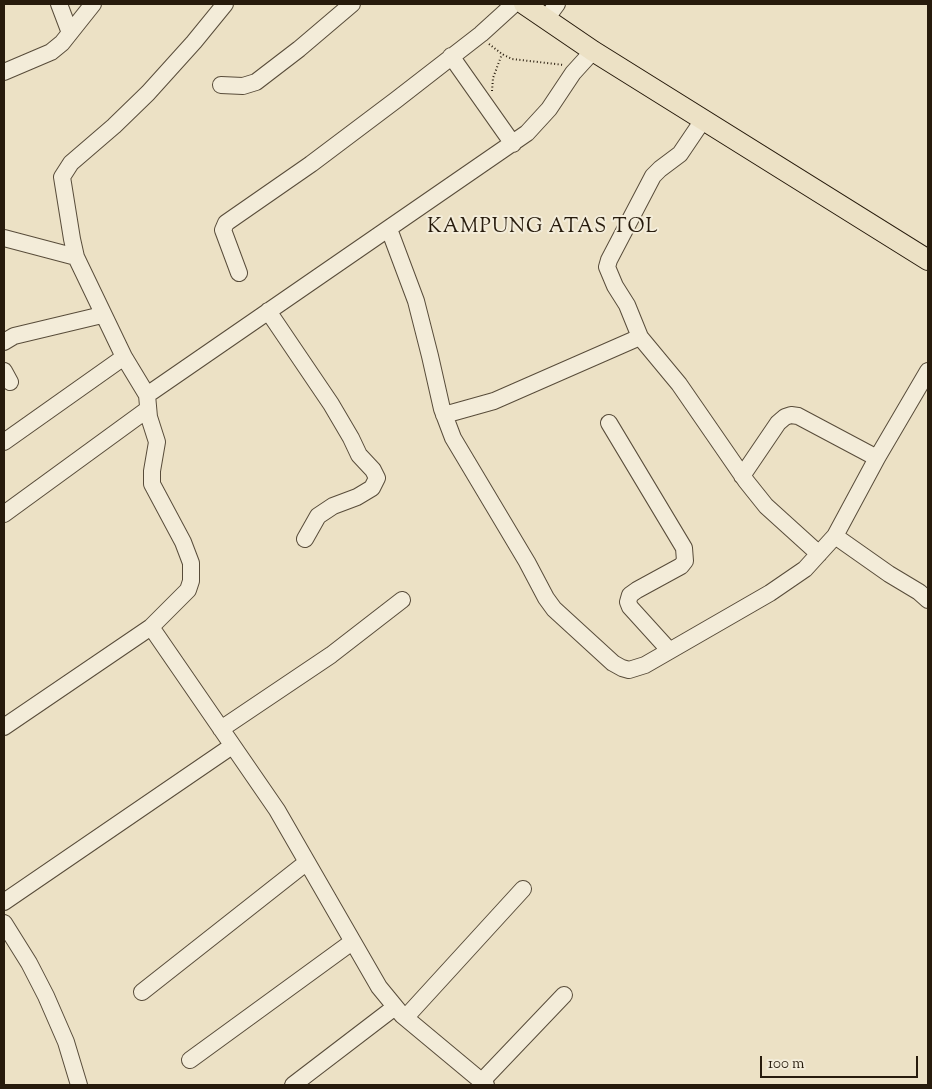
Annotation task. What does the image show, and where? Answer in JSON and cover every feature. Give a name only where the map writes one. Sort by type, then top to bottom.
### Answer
[{"type":"main road","points":[[524,4],[552,12],[593,51],[928,260]]},
{"type":"street","points":[[59,4],[70,33]]},
{"type":"street","points":[[4,72],[51,52],[62,43],[93,4]]},
{"type":"street","points":[[4,727],[151,627],[188,590],[191,581],[192,571],[188,554],[152,484],[152,471],[157,442],[147,402],[102,315],[76,257],[62,177],[70,163],[114,126],[148,93],[225,4]]},
{"type":"street","points":[[221,85],[244,86],[256,82],[300,49],[352,4]]},
{"type":"street","points":[[239,273],[223,230],[226,223],[311,164],[481,34],[514,4]]},
{"type":"street","points":[[4,514],[147,402],[268,311],[527,133],[538,122],[576,70],[593,51]]},
{"type":"street","points":[[447,60],[513,144]]},
{"type":"street","points":[[703,120],[680,154],[653,176],[607,267],[627,305],[640,337],[679,384],[742,476],[766,506],[819,554]]},
{"type":"street","points":[[389,229],[416,301],[444,415],[453,438],[528,562],[546,598],[554,609],[613,663],[629,670],[635,669],[770,593],[805,569],[835,536],[877,458],[928,371]]},
{"type":"street","points":[[4,238],[76,257]]},
{"type":"street","points":[[268,311],[331,404],[359,455],[373,470],[377,478],[372,488],[357,497],[333,506],[318,516],[305,539]]},
{"type":"street","points":[[4,342],[14,336],[102,315]]},
{"type":"street","points":[[444,415],[494,401],[640,337]]},
{"type":"street","points":[[4,442],[124,357]]},
{"type":"street","points":[[742,476],[778,423],[785,417],[792,415],[798,416],[877,458]]},
{"type":"street","points":[[609,422],[684,548],[685,561],[681,566],[638,590],[630,596],[628,602],[630,607],[669,650]]},
{"type":"street","points":[[835,536],[928,600]]},
{"type":"street","points":[[221,729],[331,655],[402,600]]},
{"type":"street","points":[[151,627],[277,810],[379,987],[401,1012],[478,1083],[564,994]]},
{"type":"street","points":[[4,902],[232,746]]},
{"type":"street","points":[[142,992],[307,862]]},
{"type":"street","points":[[293,1085],[401,1012],[523,889]]},
{"type":"street","points":[[4,923],[46,996],[66,1042],[79,1085]]},
{"type":"street","points":[[190,1060],[352,942]]},
{"type":"path","points":[[481,34],[489,44],[502,54],[521,61],[556,63],[576,70]]},
{"type":"path","points":[[490,113],[493,78],[502,54]]},
{"type":"district","name":"KAMPUNG ATAS TOL","points":[[543,229]]}]
